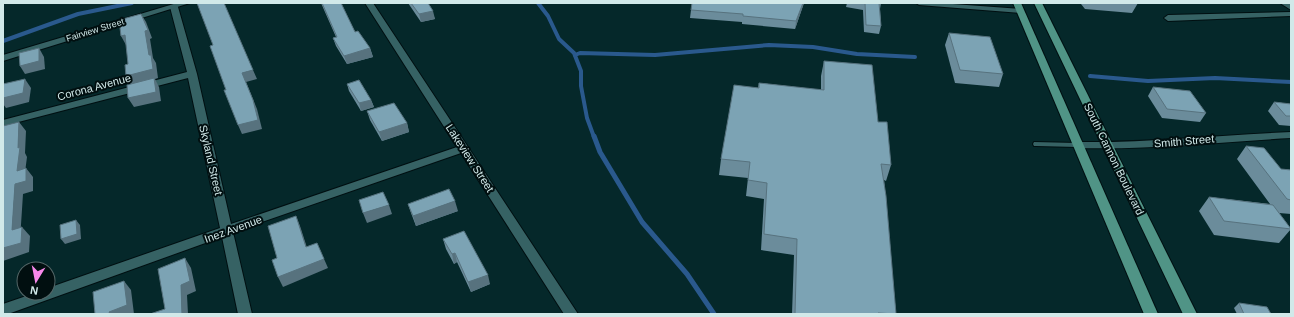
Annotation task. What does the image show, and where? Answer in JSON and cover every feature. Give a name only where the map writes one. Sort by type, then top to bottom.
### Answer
[{"type":"main road","name":"South Cannon Boulevard","points":[[1038,3],[1190,314]]},
{"type":"main road","points":[[1018,7],[1151,314]]},
{"type":"street","name":"Fairview Street","points":[[3,58],[172,5],[186,3]]},
{"type":"street","name":"Lakeview Street","points":[[369,3],[570,314]]},
{"type":"street","points":[[1284,3],[1291,8]]},
{"type":"street","name":"Skyland Street","points":[[172,5],[192,74],[245,314]]},
{"type":"street","points":[[1168,18],[1291,14]]},
{"type":"street","name":"Corona Avenue","points":[[3,123],[192,74]]},
{"type":"street","name":"Smith Street","points":[[1077,145],[1128,146],[1207,139],[1291,135]]},
{"type":"street","name":"Inez Avenue","points":[[3,310],[464,148]]},
{"type":"lane","points":[[919,3],[1018,7]]},
{"type":"lane","points":[[1036,144],[1077,145]]},
{"type":"building","points":[[197,3],[224,3],[253,70],[242,73],[253,100],[258,120],[238,125],[224,90],[226,90],[210,46],[213,45]]},
{"type":"building","points":[[322,3],[341,3],[355,32],[358,31],[370,48],[344,56],[333,38],[337,37]]},
{"type":"building","points":[[411,3],[428,3],[433,11],[419,14]]},
{"type":"building","points":[[692,3],[803,3],[796,21],[743,16],[743,14],[691,10]]},
{"type":"building","points":[[865,3],[879,3],[881,26],[866,25]]},
{"type":"building","points":[[141,14],[148,30],[145,31],[153,69],[126,76],[125,65],[128,64],[125,35],[121,36],[119,20]]},
{"type":"building","points":[[949,33],[990,37],[1003,74],[960,70]]},
{"type":"building","points":[[39,48],[39,61],[20,66],[19,53]]},
{"type":"building","points":[[824,61],[872,65],[878,122],[887,122],[891,165],[881,164],[886,196],[896,314],[795,314],[797,239],[764,234],[767,183],[748,180],[750,162],[721,159],[734,85],[759,88],[759,83],[824,90]]},
{"type":"building","points":[[154,78],[156,92],[128,98],[127,85]]},
{"type":"building","points":[[25,79],[23,93],[3,98],[3,84]]},
{"type":"building","points":[[359,80],[371,100],[359,103],[347,84]]},
{"type":"building","points":[[1153,87],[1190,91],[1206,113],[1167,109]]},
{"type":"building","points":[[1274,102],[1291,104],[1291,116],[1286,116]]},
{"type":"building","points":[[394,103],[407,123],[379,132],[367,111]]},
{"type":"building","points":[[19,122],[18,148],[20,147],[17,171],[26,168],[26,181],[15,184],[12,230],[22,227],[21,243],[3,248],[3,126]]},
{"type":"building","points":[[1246,146],[1264,148],[1281,169],[1291,170],[1291,200],[1287,199]]},
{"type":"building","points":[[449,189],[455,201],[413,216],[408,204]]},
{"type":"building","points":[[383,192],[389,205],[363,213],[359,200]]},
{"type":"building","points":[[1209,197],[1273,205],[1291,229],[1224,221]]},
{"type":"building","points":[[296,216],[306,247],[317,243],[324,259],[278,277],[272,260],[277,258],[268,226]]},
{"type":"building","points":[[76,220],[77,234],[61,239],[60,225]]},
{"type":"building","points":[[464,231],[488,275],[468,282],[455,253],[452,254],[443,239]]},
{"type":"building","points":[[185,258],[190,281],[181,285],[182,314],[150,314],[165,309],[158,269]]},
{"type":"building","points":[[124,281],[127,305],[109,312],[110,314],[95,314],[93,292]]},
{"type":"building","points":[[1239,303],[1267,307],[1271,314],[1244,314]]},
{"type":"waterway","points":[[3,41],[78,14],[132,3]]},
{"type":"waterway","points":[[538,3],[548,16],[559,39],[574,53],[581,71],[581,86],[587,118],[594,137]]},
{"type":"waterway","points":[[575,55],[580,53],[655,55],[769,45],[813,47],[857,54],[915,57]]},
{"type":"waterway","points":[[1090,76],[1148,81],[1215,78],[1291,82]]},
{"type":"waterway","points":[[594,136],[600,152],[642,222],[687,274],[714,314]]}]
